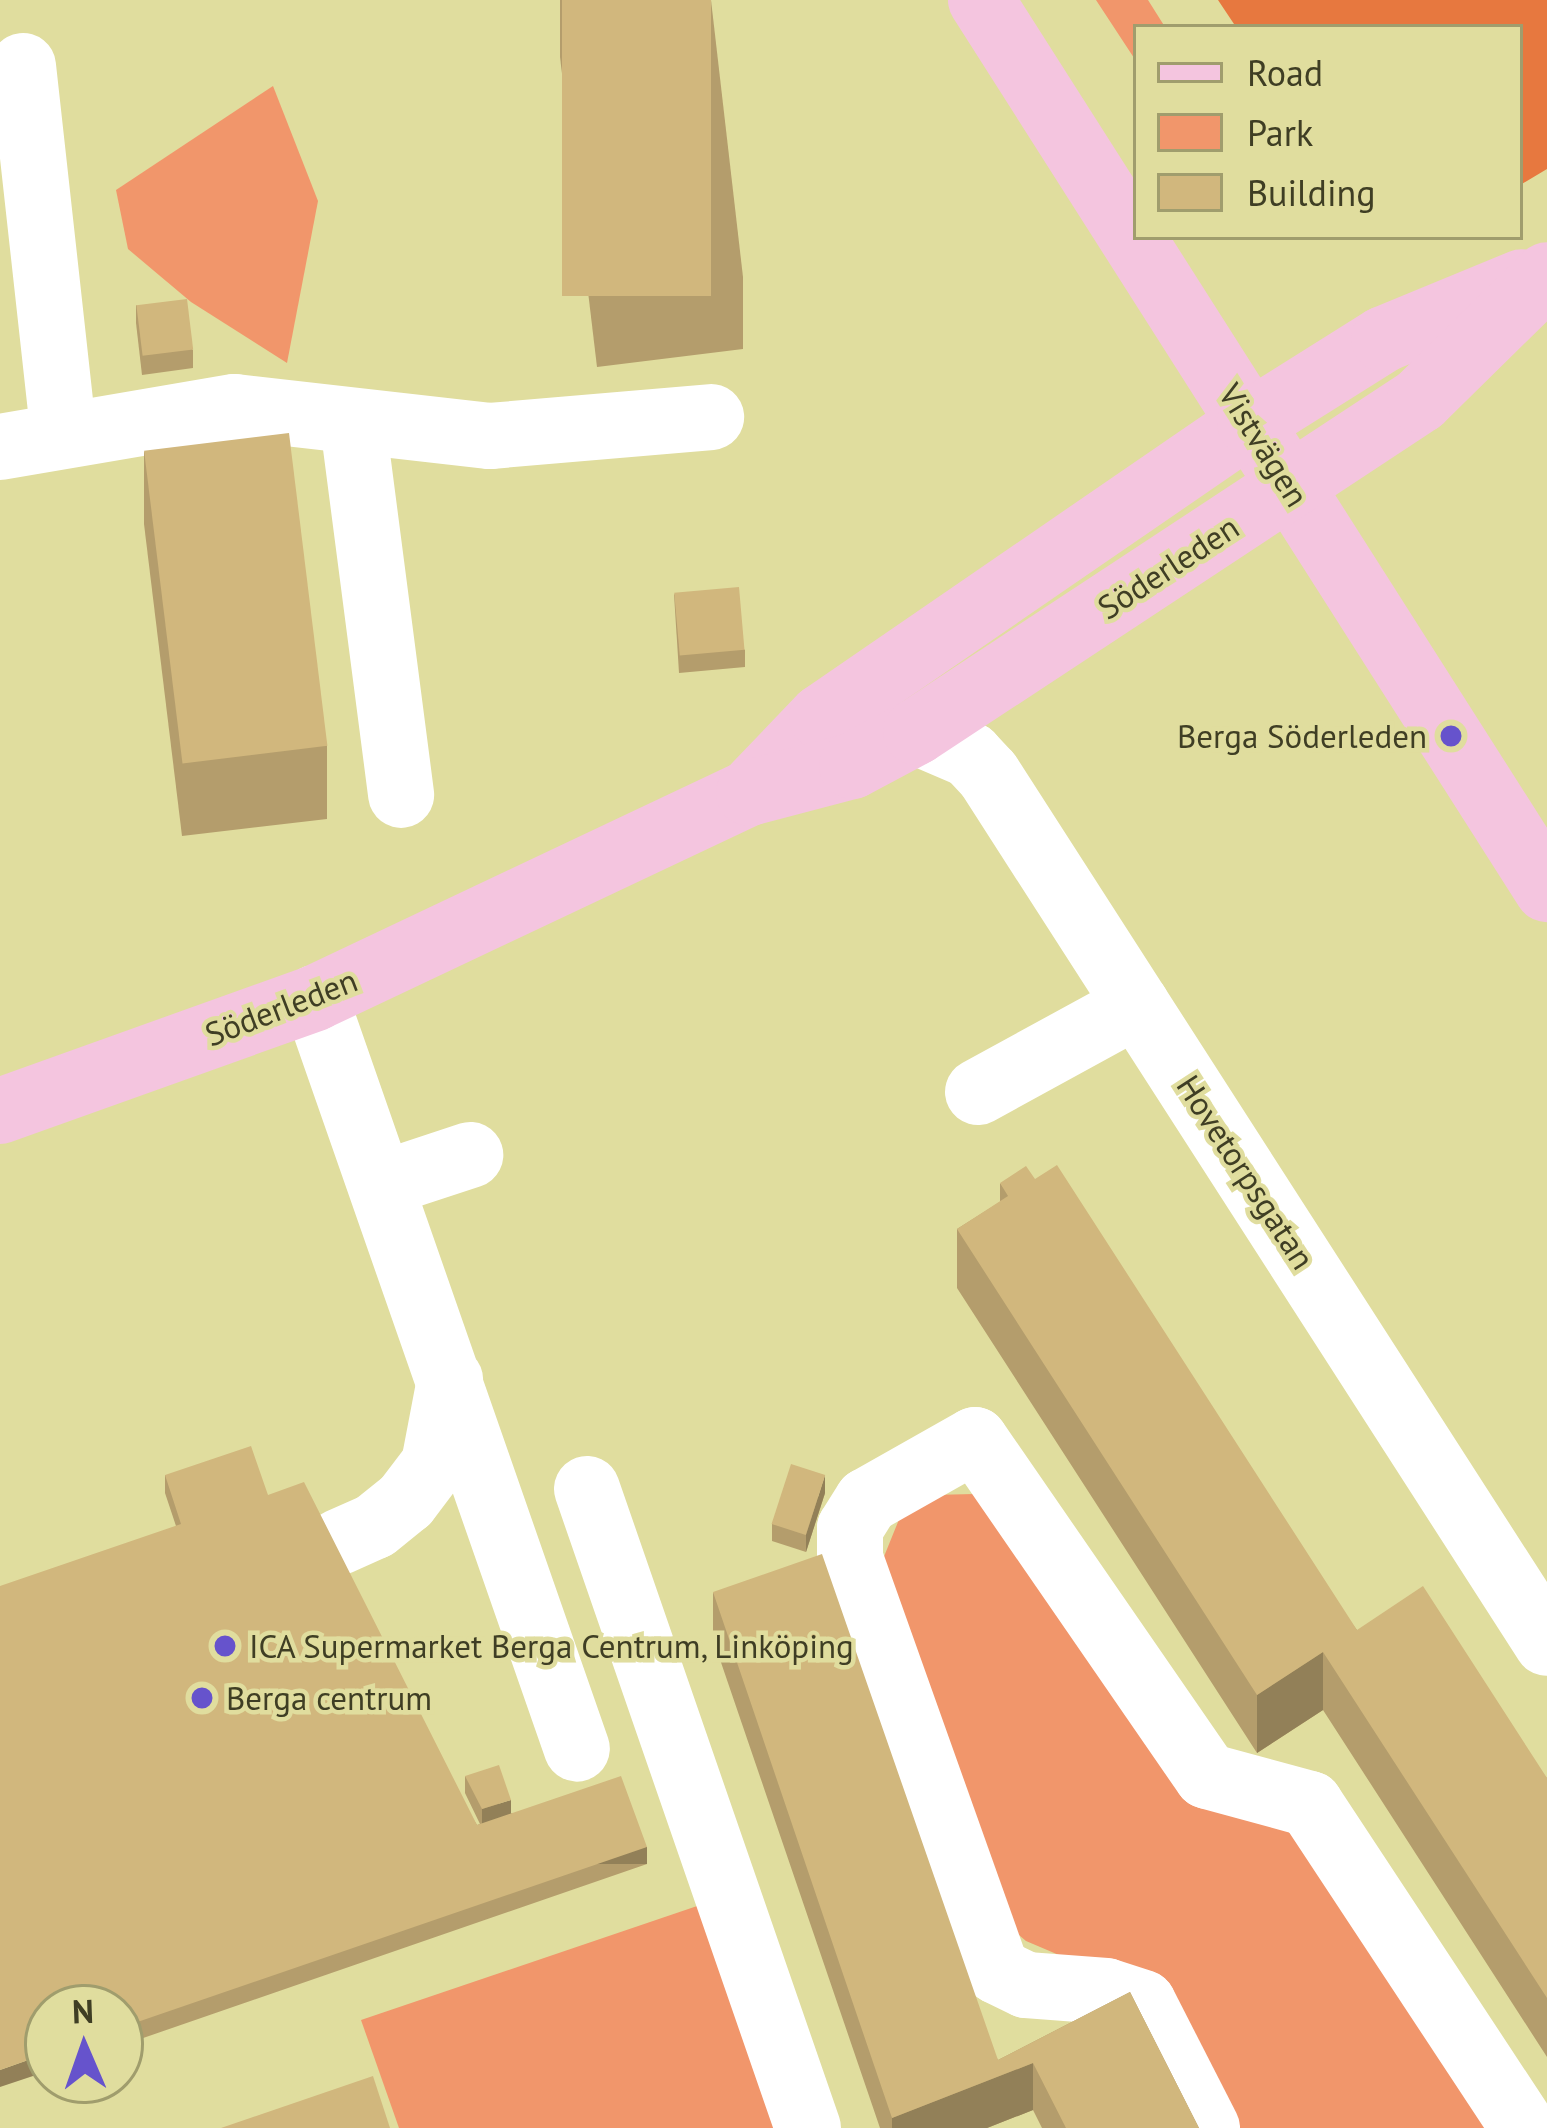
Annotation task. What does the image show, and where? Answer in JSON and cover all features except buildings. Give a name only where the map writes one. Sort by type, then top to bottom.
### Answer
[{"type":"main road","name":"Vistvägen","points":[[981,0],[1133,239]]},
{"type":"main road","name":"Vistvägen","points":[[1134,240],[1547,889]]},
{"type":"main road","name":"Söderleden","points":[[749,793],[823,717],[1250,423],[1384,339],[1547,274]]},
{"type":"main road","name":"Söderleden","points":[[0,1111],[315,998],[749,793],[852,766],[916,732],[1420,400],[1547,274]]},
{"type":"street","points":[[22,66],[64,435]]},
{"type":"street","points":[[0,446],[235,407],[490,436],[711,417]]},
{"type":"street","points":[[353,424],[400,794]]},
{"type":"street","name":"Hovetorpsgatan","points":[[916,732],[956,747],[988,774],[1547,1643]]},
{"type":"street","points":[[315,998],[578,1749]]},
{"type":"street","points":[[978,1092],[1137,1005]]},
{"type":"street","points":[[382,1184],[470,1154]]},
{"type":"street","points":[[339,1542],[375,1526],[406,1501],[434,1464],[450,1376]]},
{"type":"street","points":[[1208,2128],[1143,2003],[1106,1991],[1026,1985],[997,1971],[850,1559],[850,1528],[867,1501],[975,1441],[1208,1776],[1310,1804],[1524,2128]]},
{"type":"street","points":[[586,1489],[808,2128]]},
{"type":"green space","points":[[1096,0],[1148,0],[1163,24],[1133,24],[1133,56]]},
{"type":"green space","points":[[273,86],[318,201],[287,363],[191,302],[128,249],[116,190]]},
{"type":"green space","points":[[974,1494],[1298,1831],[1493,2128],[1238,2128],[1073,1961],[1026,1941],[990,1910],[883,1559],[900,1517],[932,1495]]},
{"type":"green space","points":[[706,1903],[787,2128],[399,2128],[361,2020]]},
{"type":"shaded area","points":[[1218,0],[1547,0],[1547,169],[1523,183],[1523,24],[1234,24]]},
{"type":"place","name":"Berga Söderleden","points":[[1451,736]]},
{"type":"place","name":"ICA Supermarket Berga Centrum, Linköping","points":[[225,1646]]},
{"type":"place","name":"Berga centrum","points":[[202,1698]]}]
